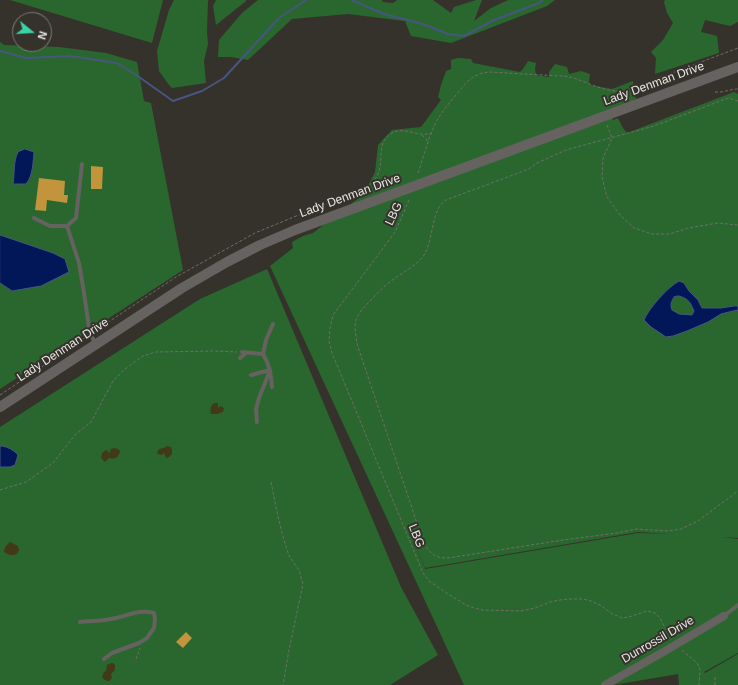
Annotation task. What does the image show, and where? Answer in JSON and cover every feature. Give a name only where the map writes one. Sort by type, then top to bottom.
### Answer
[{"type":"street","name":"Lady Denman Drive","points":[[0,407],[188,285],[226,262],[260,245],[295,230],[738,67]]},
{"type":"street","name":"Dunrossil Drive","points":[[605,685],[724,616]]},
{"type":"lane","points":[[34,218],[50,226],[67,226],[76,218],[82,164]]},
{"type":"lane","points":[[67,226],[78,262],[90,334],[96,344]]},
{"type":"lane","points":[[272,387],[270,370],[263,354],[266,340],[273,324]]},
{"type":"lane","points":[[240,358],[244,352],[263,354]]},
{"type":"lane","points":[[251,375],[270,370]]},
{"type":"lane","points":[[257,422],[256,409],[270,370]]},
{"type":"lane","name":"Dunrossil Drive","points":[[724,616],[738,606]]},
{"type":"lane","points":[[80,622],[109,620],[137,612],[146,611],[154,613],[154,628],[147,638],[139,643],[112,653],[104,659]]},
{"type":"path","points":[[418,173],[436,123],[470,78],[479,74],[489,72],[561,76],[619,92],[738,48]]},
{"type":"path","points":[[715,92],[738,89]]},
{"type":"path","points":[[738,101],[729,98],[654,126],[566,150],[537,163],[529,169],[446,200],[437,210],[426,252],[422,258],[386,285],[361,311],[356,320],[355,331],[357,344],[423,541],[431,553],[435,556],[448,558],[636,529],[668,531],[681,529],[698,521],[738,491]]},
{"type":"path","points":[[604,117],[612,138],[603,158],[602,177],[607,196],[620,215],[634,228],[652,234],[670,234],[688,228],[718,223],[738,225]]},
{"type":"path","points":[[421,135],[427,140],[428,144]]},
{"type":"path","name":"LBG","points":[[409,200],[395,232],[333,315],[329,341],[332,353],[423,573],[429,581],[448,594],[466,605],[482,610],[528,610],[550,602],[569,599],[583,599],[600,605],[622,618],[629,618],[647,611],[655,613],[660,618],[666,630],[679,642],[682,650],[698,664],[700,672],[699,685]]},
{"type":"path","points":[[0,490],[26,482],[53,463],[76,434],[91,422],[113,381],[143,356],[156,352],[244,352]]},
{"type":"path","points":[[271,482],[283,537],[290,556],[299,570],[303,584],[288,650],[283,685]]},
{"type":"path","points":[[136,659],[140,649],[139,643]]},
{"type":"path","points":[[714,685],[715,676]]},
{"type":"green space","points":[[10,0],[163,0],[152,43]]},
{"type":"green space","points":[[174,0],[208,0],[208,44],[204,61],[206,83],[172,88],[159,71],[157,51],[169,10]]},
{"type":"green space","points":[[216,0],[246,1],[216,25],[213,6]]},
{"type":"green space","points":[[258,0],[382,0],[383,2],[393,3],[397,0],[433,0],[451,13],[454,7],[476,0],[482,0],[474,21],[491,8],[508,0],[555,0],[547,6],[451,43],[411,36],[405,21],[348,14],[292,19],[248,60],[231,57],[218,57],[219,40],[242,13]]},
{"type":"green space","points":[[665,0],[738,0],[738,22],[730,26],[705,20],[701,32],[717,36],[719,53],[655,74],[656,58],[651,52],[663,40],[673,23],[667,13],[664,2]]},
{"type":"green space","points":[[0,42],[4,45],[12,45],[12,52],[52,52],[52,47],[59,47],[106,53],[137,62],[144,101],[151,103],[183,270],[0,389]]},
{"type":"green space","points":[[458,58],[471,59],[473,63],[520,72],[528,61],[536,63],[536,75],[549,77],[549,72],[555,64],[567,67],[569,74],[581,71],[590,74],[590,85],[612,89],[633,81],[637,107],[612,117],[613,120],[618,118],[627,133],[734,92],[738,94],[738,538],[722,537],[738,539],[738,653],[704,672],[705,673],[738,654],[738,685],[679,685],[678,674],[613,685],[464,685],[270,266],[293,248],[292,242],[313,233],[364,194],[375,172],[378,145],[392,130],[421,127],[441,100],[438,97],[441,85],[446,71],[451,69],[451,60]],"holes":[[[638,532],[671,534],[638,533],[425,569],[413,540],[425,568]]]},
{"type":"green space","points":[[267,269],[401,587],[438,655],[390,685],[0,685],[0,427],[200,299]]},
{"type":"sand","points":[[214,403],[218,403],[218,408],[220,406],[224,408],[223,412],[211,414],[210,411]]},
{"type":"sand","points":[[167,446],[171,447],[172,450],[172,454],[169,457],[166,458],[164,453],[162,455],[157,453],[159,449]]},
{"type":"sand","points":[[114,448],[120,451],[119,455],[116,458],[109,458],[105,462],[101,458],[102,453],[106,450],[109,454],[111,449]]},
{"type":"sand","points":[[10,542],[18,546],[19,550],[17,554],[10,555],[4,552],[5,548]]},
{"type":"sand","points":[[111,663],[115,665],[115,670],[111,674],[112,678],[107,681],[102,677],[106,671],[107,665]]},
{"type":"shaded area","points":[[25,149],[34,152],[30,177],[26,184],[13,184],[16,156],[18,152]]},
{"type":"shaded area","points":[[0,235],[53,253],[65,259],[69,272],[41,286],[12,291],[0,283]]},
{"type":"shaded area","points":[[679,281],[684,283],[689,291],[698,300],[702,308],[738,306],[738,311],[721,314],[708,322],[687,331],[666,337],[651,327],[644,320],[654,304]],"holes":[[[674,297],[682,297],[689,301],[694,311],[692,315],[679,314],[672,310],[671,304]]]},
{"type":"shaded area","points":[[2,446],[11,449],[18,455],[15,465],[10,467],[0,467],[0,447]]},
{"type":"building","points":[[91,166],[103,167],[102,189],[91,189]]},
{"type":"building","points":[[39,178],[65,181],[64,195],[68,195],[67,203],[47,200],[46,211],[35,210]]},
{"type":"building","points":[[186,632],[192,638],[183,648],[176,642]]},
{"type":"waterway","points":[[0,51],[26,58],[70,56],[117,63],[173,101],[202,91],[224,78],[279,18],[306,0]]},
{"type":"waterway","points":[[352,0],[384,14],[423,24],[448,34],[464,36],[494,20],[539,3],[543,0]]}]
